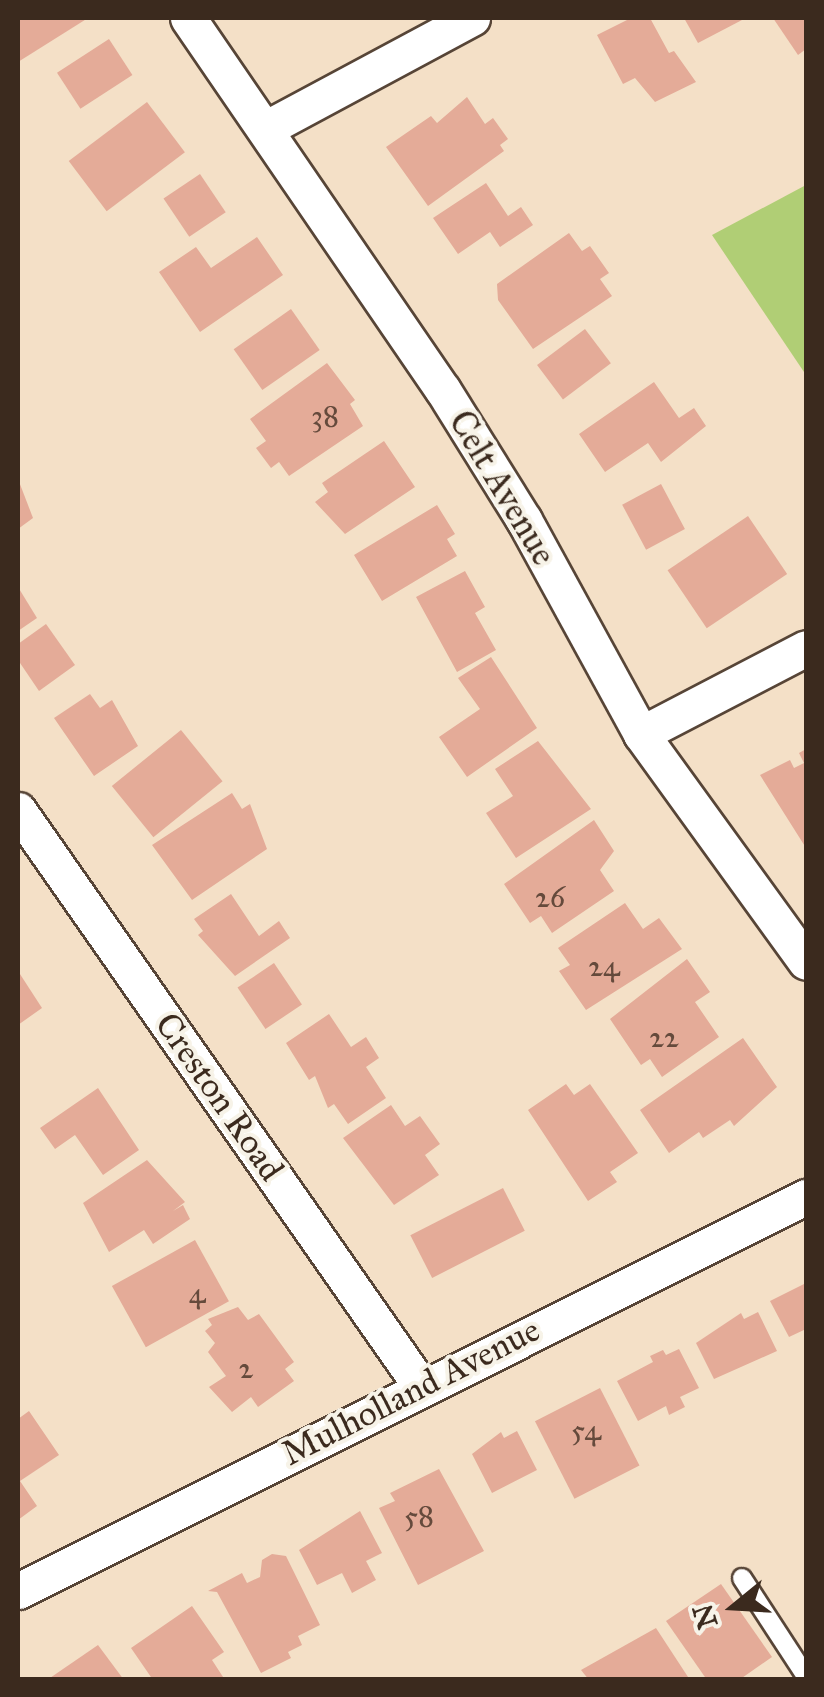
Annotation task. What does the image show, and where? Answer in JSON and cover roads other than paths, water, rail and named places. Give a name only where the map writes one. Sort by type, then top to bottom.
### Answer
[{"type":"street","name":"Celt Avenue","points":[[188,18],[524,520],[641,734],[806,962]]},
{"type":"street","points":[[265,130],[472,18]]},
{"type":"street","points":[[641,734],[806,648]]},
{"type":"street","name":"Creston Road","points":[[18,810],[420,1385]]},
{"type":"street","name":"Mulholland Avenue","points":[[18,1592],[420,1385],[806,1198]]},
{"type":"lane","points":[[742,1578],[806,1676]]}]
